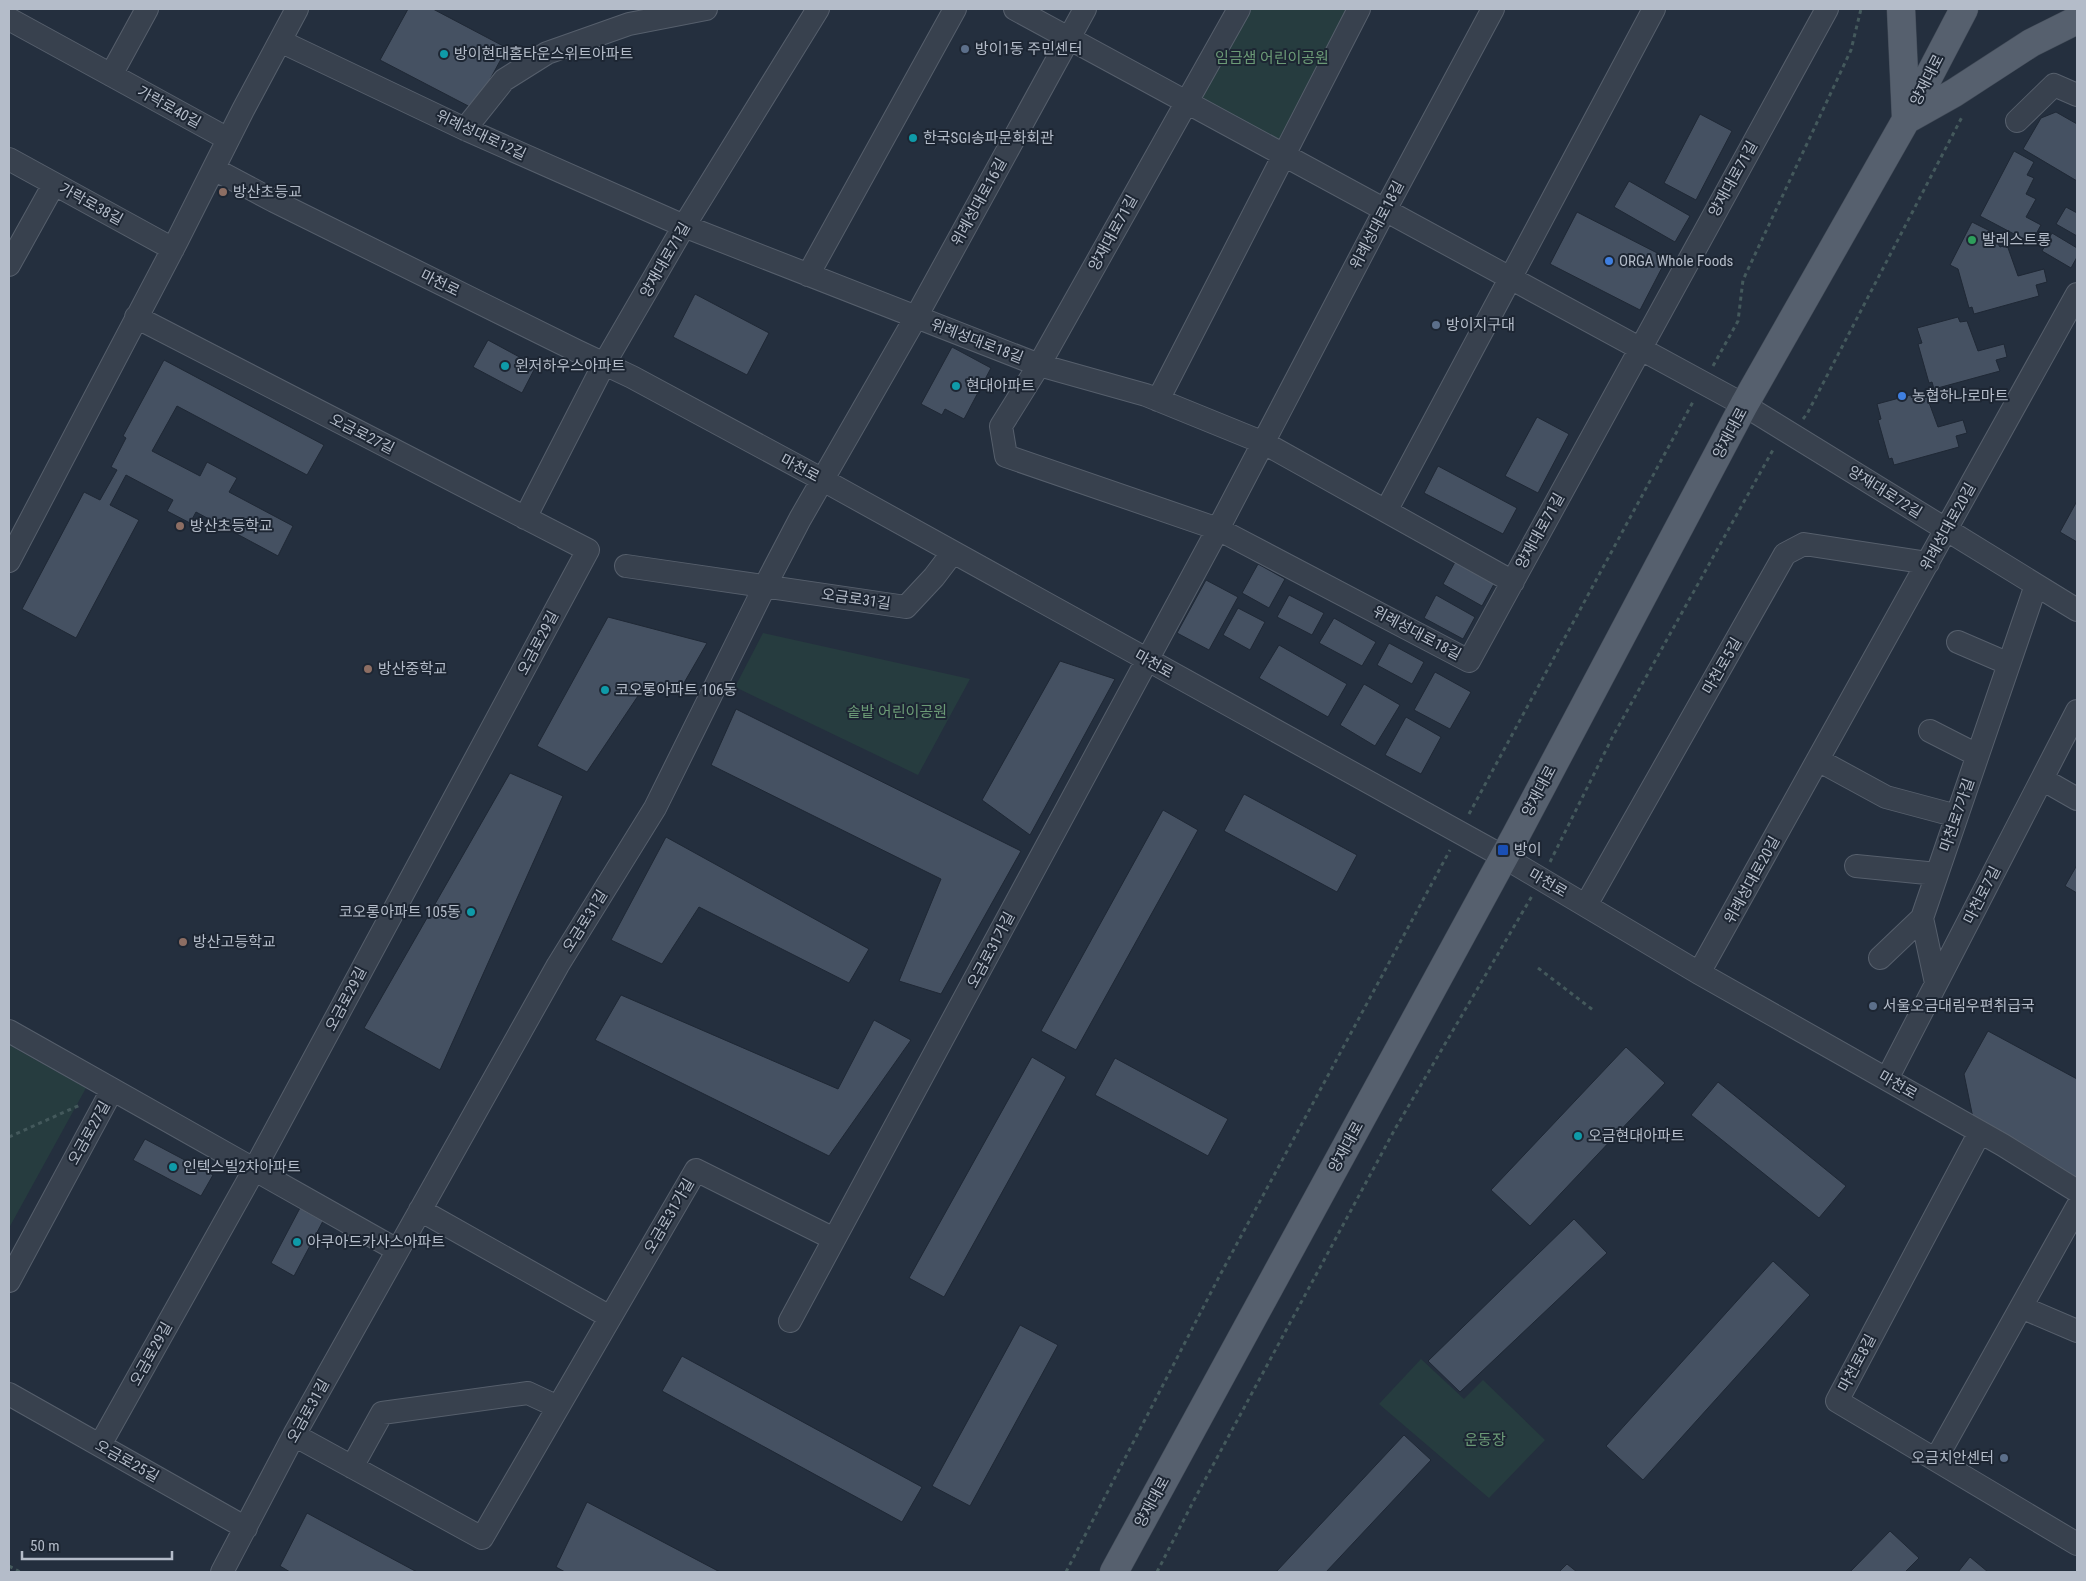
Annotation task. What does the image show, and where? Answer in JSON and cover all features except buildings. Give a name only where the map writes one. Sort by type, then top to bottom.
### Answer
[{"type":"main road","points":[[1901,9],[1906,120],[1954,93],[2031,42],[2077,20]]},
{"type":"main road","name":"양재대로","points":[[1115,1571],[1504,857],[1744,405],[1906,120],[1964,9]]},
{"type":"street","points":[[111,75],[147,9]]},
{"type":"street","points":[[9,561],[173,249],[228,139],[298,9]]},
{"type":"street","points":[[465,129],[504,80],[546,54],[629,24],[706,9]]},
{"type":"street","name":"양재대로71길","points":[[525,518],[604,364],[684,226],[818,9]]},
{"type":"street","points":[[808,275],[955,9]]},
{"type":"street","points":[[1015,9],[1744,405]]},
{"type":"street","name":"위례성대로16길","points":[[823,480],[916,317],[1085,9]]},
{"type":"street","name":"양재대로71길","points":[[1039,365],[1239,9]]},
{"type":"street","points":[[1158,400],[1359,9]]},
{"type":"street","name":"위례성대로18길","points":[[1148,660],[1493,9]]},
{"type":"street","points":[[1386,511],[1654,9]]},
{"type":"street","name":"양재대로71길","points":[[1513,582],[1827,9]]},
{"type":"street","name":"가락로40길","points":[[9,19],[228,139]]},
{"type":"street","name":"위례성대로12길","points":[[280,41],[465,129],[684,226]]},
{"type":"street","points":[[2017,122],[2054,85],[2077,95]]},
{"type":"street","name":"가락로38길","points":[[9,159],[173,249]]},
{"type":"street","name":"마천로","points":[[214,169],[632,377],[823,480],[1504,857],[1700,973],[1980,1132],[2077,1191]]},
{"type":"street","points":[[9,265],[54,184]]},
{"type":"street","points":[[684,226],[916,317]]},
{"type":"street","name":"위례성대로20길","points":[[1700,973],[2077,294]]},
{"type":"street","name":"오금로27길","points":[[136,317],[588,550]]},
{"type":"street","name":"위례성대로18길","points":[[916,317],[1039,365],[1158,400],[1264,443],[1513,582],[1469,661],[1218,529],[1006,456],[1001,426],[1039,365]]},
{"type":"street","name":"양재대로72길","points":[[1744,405],[2077,610]]},
{"type":"street","name":"오금로31길","points":[[222,1572],[294,1435],[558,965],[655,808],[764,586],[823,480]]},
{"type":"street","name":"마천로5길","points":[[1586,905],[1785,554],[1804,544],[1928,562]]},
{"type":"street","name":"오금로29길","points":[[100,1445],[254,1170],[588,550]]},
{"type":"street","name":"오금로31길","points":[[626,566],[906,606],[934,578],[953,552]]},
{"type":"street","name":"마천로7가길","points":[[1880,958],[1922,918],[2036,585]]},
{"type":"street","points":[[1958,642],[2009,664]]},
{"type":"street","name":"오금로31가길","points":[[790,1321],[1148,660]]},
{"type":"street","name":"마천로7길","points":[[1887,1079],[2077,711]]},
{"type":"street","points":[[1930,731],[1977,755]]},
{"type":"street","points":[[1818,760],[1886,797],[1957,816]]},
{"type":"street","points":[[2042,779],[2077,799]]},
{"type":"street","points":[[1856,866],[1937,874]]},
{"type":"street","points":[[1922,918],[1936,983]]},
{"type":"street","name":"오금로27길","points":[[9,1031],[112,1090],[9,1280]]},
{"type":"street","points":[[112,1090],[397,1250]]},
{"type":"street","name":"마천로8길","points":[[1980,1132],[1837,1400],[2077,1544]]},
{"type":"street","name":"오금로31가길","points":[[294,1435],[482,1538],[696,1170],[834,1239]]},
{"type":"street","points":[[1936,1459],[2077,1207]]},
{"type":"street","points":[[420,1210],[610,1317]]},
{"type":"street","points":[[2021,1308],[2077,1331]]},
{"type":"street","points":[[352,1467],[382,1413],[528,1393],[558,1407]]},
{"type":"street","name":"오금로25길","points":[[9,1394],[246,1528]]},
{"type":"path","points":[[1066,1572],[1220,1275],[1738,321],[1743,280],[1851,50],[1861,9]]},
{"type":"path","points":[[1157,1572],[1396,1129],[1542,879],[1613,736],[1778,442],[1808,414],[1967,110]]},
{"type":"path","points":[[1538,968],[1593,1010]]},
{"type":"path","points":[[9,1137],[112,1090]]},
{"type":"path","points":[[9,1566],[20,1572]]},
{"type":"green space","name":"임금샘 어린이공원","points":[[1246,9],[1348,9],[1276,149],[1195,105]]},
{"type":"green space","name":"솥밭 어린이공원","points":[[763,633],[970,679],[918,775],[735,687]]},
{"type":"green space","points":[[9,1045],[86,1088],[9,1228]]},
{"type":"green space","name":"운동장","points":[[1421,1359],[1464,1399],[1483,1380],[1545,1440],[1489,1498],[1379,1404]]},
{"type":"place","name":"방이1동 주민센터","points":[[965,49]]},
{"type":"place","name":"방이현대홈타운스위트아파트","points":[[444,54]]},
{"type":"place","name":"한국SGI송파문화회관","points":[[913,138]]},
{"type":"place","name":"방산초등교","points":[[223,192]]},
{"type":"place","name":"발레스트롱","points":[[1972,240]]},
{"type":"place","name":"ORGA Whole Foods","points":[[1609,261]]},
{"type":"place","name":"방이지구대","points":[[1436,325]]},
{"type":"place","name":"윈저하우스아파트","points":[[505,366]]},
{"type":"place","name":"현대아파트","points":[[956,386]]},
{"type":"place","name":"농협하나로마트","points":[[1902,396]]},
{"type":"place","name":"방산초등학교","points":[[180,526]]},
{"type":"place","name":"방산중학교","points":[[368,669]]},
{"type":"place","name":"코오롱아파트 106동","points":[[605,690]]},
{"type":"place","name":"방이","points":[[1503,850]]},
{"type":"place","name":"코오롱아파트 105동","points":[[471,912]]},
{"type":"place","name":"방산고등학교","points":[[183,942]]},
{"type":"place","name":"서울오금대림우편취급국","points":[[1873,1006]]},
{"type":"place","name":"오금현대아파트","points":[[1578,1136]]},
{"type":"place","name":"인텍스빌2차아파트","points":[[173,1167]]},
{"type":"place","name":"아쿠아드카사스아파트","points":[[297,1242]]},
{"type":"place","name":"오금치안센터","points":[[2004,1458]]}]
